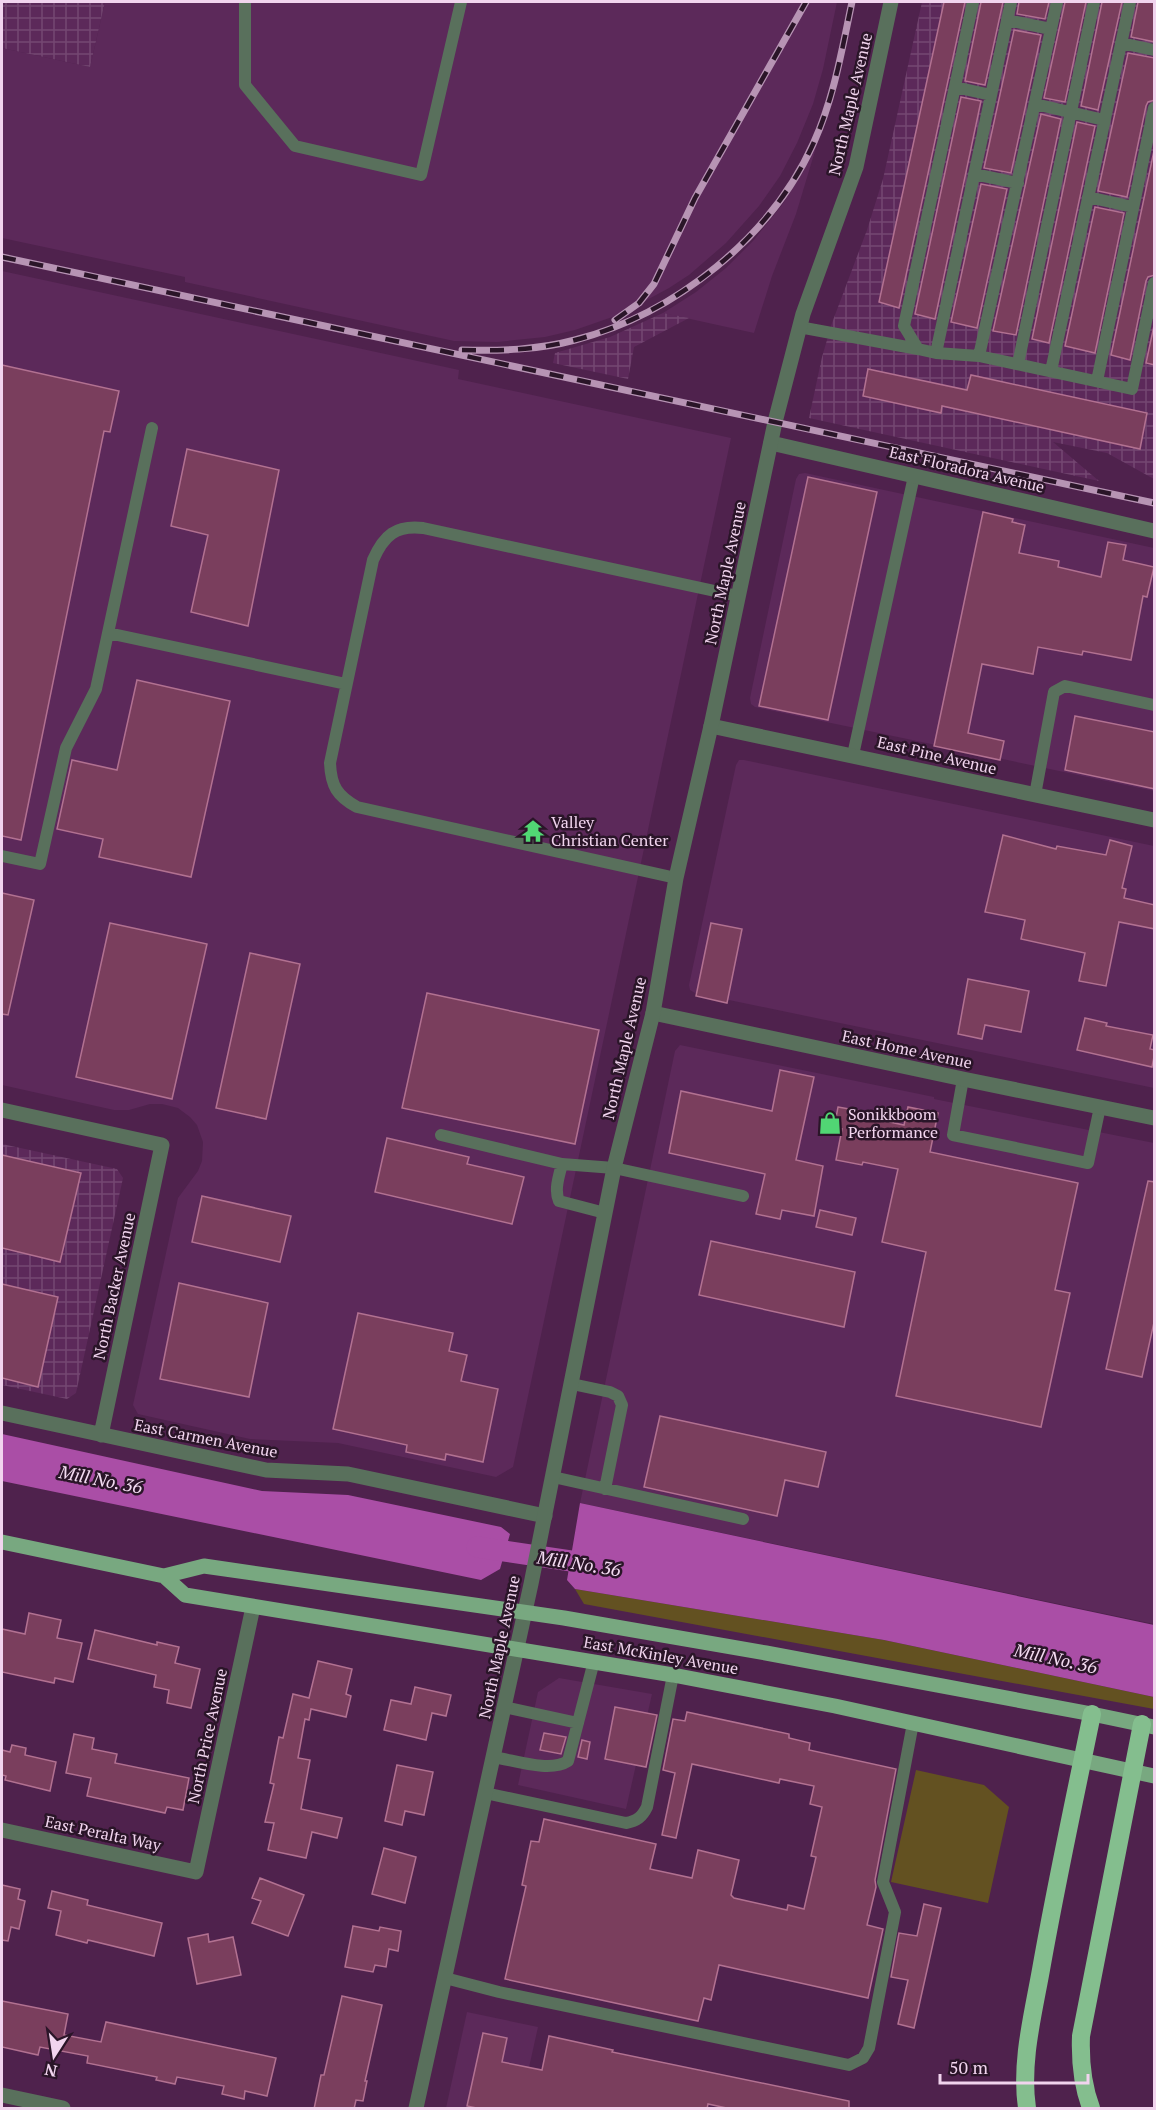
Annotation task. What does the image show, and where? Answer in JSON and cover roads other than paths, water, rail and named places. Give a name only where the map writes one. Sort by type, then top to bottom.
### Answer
[{"type":"highway","points":[[1027,2109],[1026,2065],[1030,2029],[1092,1713]]},
{"type":"highway","points":[[1091,2109],[1084,2090],[1080,2062],[1081,2036],[1132,1771],[1148,1726]]},
{"type":"main road","name":"East McKinley Avenue","points":[[2,1542],[164,1576],[204,1566],[524,1613],[766,1653],[1092,1713],[1148,1726]]},
{"type":"main road","name":"East McKinley Avenue","points":[[164,1576],[185,1595],[673,1675],[913,1723],[1155,1776]]},
{"type":"street","name":"North Maple Avenue","points":[[417,2109],[531,1584],[614,1168],[652,1013],[676,878],[771,443],[799,327],[856,167],[891,2]]},
{"type":"street","name":"East Floradora Avenue","points":[[771,443],[1155,531]]},
{"type":"street","name":"East Pine Avenue","points":[[711,726],[1155,819]]},
{"type":"street","name":"East Home Avenue","points":[[652,1013],[1155,1118]]},
{"type":"street","name":"North Backer Avenue","points":[[2,1110],[162,1145],[101,1435]]},
{"type":"street","name":"East Carmen Avenue","points":[[2,1413],[266,1470],[348,1473],[545,1516]]},
{"type":"street","name":"North Price Avenue","points":[[196,1872],[253,1607]]},
{"type":"street","name":"East Peralta Way","points":[[2,1830],[196,1872]]},
{"type":"street","points":[[2,2095],[63,2109]]},
{"type":"lane","points":[[245,2],[245,85],[295,146],[421,175],[461,2]]},
{"type":"lane","points":[[918,349],[904,326],[973,2]]},
{"type":"lane","points":[[936,353],[1011,2]]},
{"type":"lane","points":[[979,356],[1057,2]]},
{"type":"lane","points":[[1018,364],[1094,2]]},
{"type":"lane","points":[[1051,371],[1130,2]]},
{"type":"lane","points":[[1007,20],[1051,29]]},
{"type":"lane","points":[[1121,43],[1155,50]]},
{"type":"lane","points":[[955,87],[991,95]]},
{"type":"lane","points":[[1035,104],[1104,120]]},
{"type":"lane","points":[[1097,381],[1155,108]]},
{"type":"lane","points":[[974,174],[1018,183]]},
{"type":"lane","points":[[1088,197],[1133,207]]},
{"type":"lane","points":[[799,327],[936,353],[979,356],[1132,389],[1155,283]]},
{"type":"lane","points":[[2,856],[40,864],[66,748],[96,688],[152,428]]},
{"type":"lane","points":[[853,755],[914,476]]},
{"type":"lane","points":[[676,878],[357,807],[344,800],[335,789],[330,764],[373,560],[378,548],[388,535],[410,527],[423,528],[738,596]]},
{"type":"lane","points":[[108,633],[346,684]]},
{"type":"lane","points":[[1035,795],[1054,692],[1065,686],[1155,705]]},
{"type":"lane","points":[[963,1079],[953,1135],[1088,1163],[1100,1107]]},
{"type":"lane","points":[[441,1135],[562,1164],[614,1168],[743,1196]]},
{"type":"lane","points":[[562,1164],[556,1189],[559,1201],[605,1213]]},
{"type":"lane","points":[[572,1384],[610,1392],[618,1396],[622,1405],[605,1489]]},
{"type":"lane","points":[[553,1477],[743,1520]]},
{"type":"lane","points":[[493,1757],[552,1767],[568,1761],[594,1661]]},
{"type":"lane","points":[[485,1793],[626,1823],[635,1821],[642,1816],[647,1807],[673,1675]]},
{"type":"lane","points":[[504,1707],[578,1724]]},
{"type":"lane","points":[[445,1978],[510,1994],[849,2065],[863,2058],[869,2048],[895,1912],[883,1882],[913,1723]]},
{"type":"water","points":[[2,1434],[262,1491],[348,1495],[501,1527],[510,1534],[500,1569],[481,1580],[2,1481]]},
{"type":"water","points":[[580,1503],[1154,1625],[1154,1697],[884,1640],[575,1589],[567,1580]]},
{"type":"waterway","name":"Mill No. 36","points":[[477,1547],[598,1565]]},
{"type":"railway","points":[[615,320],[639,303],[654,284],[695,198],[806,2]]},
{"type":"railway","points":[[462,350],[505,350],[547,346],[612,328],[649,311],[683,291],[716,267],[746,240],[773,209],[796,177],[814,142],[832,91],[852,2]]},
{"type":"railway","points":[[2,257],[1154,503]]},
{"type":"place","name":"Valley Christian Center","points":[[533,831]]},
{"type":"place","name":"Sonikkboom Performance","points":[[830,1123]]}]
